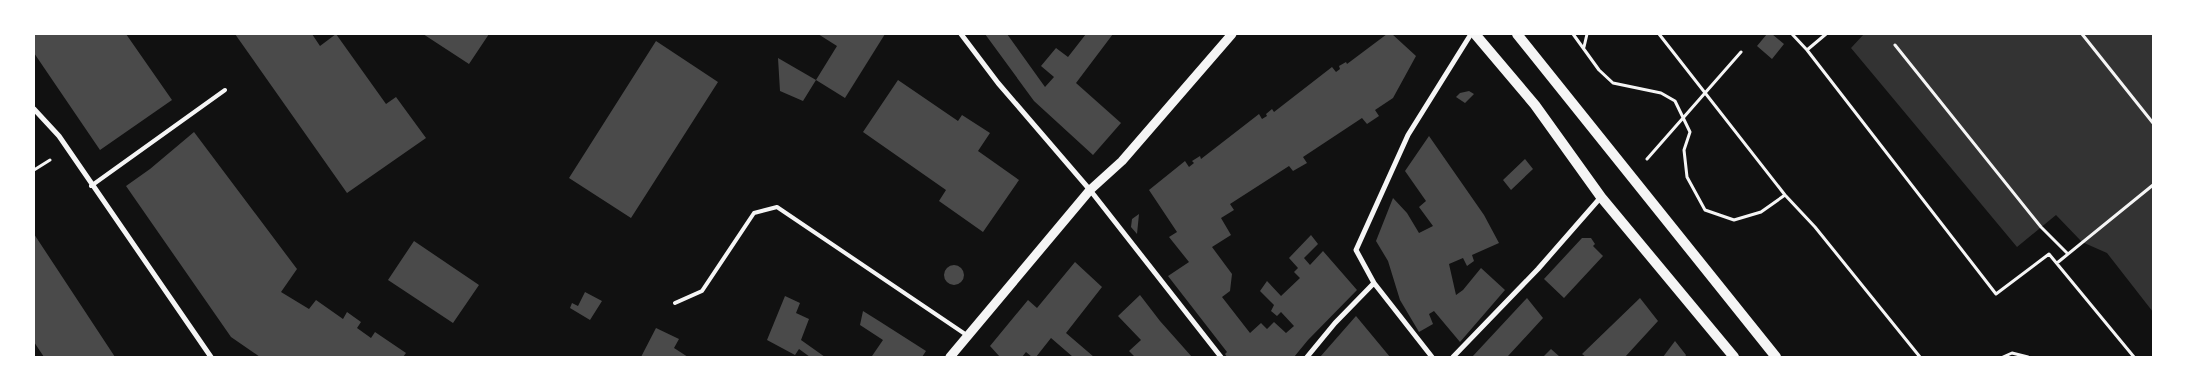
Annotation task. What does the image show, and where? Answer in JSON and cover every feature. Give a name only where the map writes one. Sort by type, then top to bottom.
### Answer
[{"type":"main road","points":[[1473,34],[1535,105],[1601,197],[1734,357]]},
{"type":"main road","points":[[1517,34],[1776,357]]},
{"type":"street","points":[[961,34],[998,83],[1090,190],[1221,357]]},
{"type":"street","points":[[950,357],[1090,190],[1122,161],[1232,34]]},
{"type":"street","points":[[1432,357],[1374,283],[1356,250],[1408,135],[1443,77],[1473,34]]},
{"type":"street","points":[[34,109],[59,136],[91,186],[211,357]]},
{"type":"street","points":[[1453,357],[1538,269],[1601,197]]},
{"type":"street","points":[[1307,357],[1335,323],[1374,283]]},
{"type":"lane","points":[[91,186],[225,90]]},
{"type":"lane","points":[[676,304],[702,292],[754,213],[777,207],[968,336]]},
{"type":"path","points":[[1573,34],[1599,70],[1613,83],[1661,93],[1675,101],[1690,132],[1684,150],[1687,177],[1705,210],[1734,220],[1761,212],[1785,195]]},
{"type":"path","points":[[1584,47],[1587,34]]},
{"type":"path","points":[[1659,34],[1785,195],[1815,227],[1920,357]]},
{"type":"path","points":[[1792,34],[1807,50],[1996,294],[2049,254],[2134,357]]},
{"type":"path","points":[[1807,50],[1826,34]]},
{"type":"path","points":[[2082,34],[2153,123]]},
{"type":"path","points":[[1895,45],[2041,226],[2068,254]]},
{"type":"path","points":[[1647,160],[1704,92],[1741,52]]},
{"type":"path","points":[[2057,263],[2153,185]]},
{"type":"path","points":[[2003,357],[2012,353],[2028,357]]},
{"type":"shaded area","points":[[1864,34],[2153,34],[2153,312],[2107,253],[2082,242],[2056,215],[2017,247],[1851,48]]},
{"type":"building","points":[[34,34],[126,34],[172,100],[100,150],[34,53]]},
{"type":"building","points":[[235,34],[312,34],[320,46],[336,34],[386,104],[396,97],[426,138],[347,193]]},
{"type":"building","points":[[423,34],[489,34],[469,64]]},
{"type":"building","points":[[818,34],[885,34],[845,98],[816,80],[837,46]]},
{"type":"building","points":[[985,34],[1007,34],[1045,87],[1054,77],[1041,66],[1056,48],[1068,57],[1086,34],[1113,34],[1076,83],[1121,123],[1093,155],[1034,101]]},
{"type":"building","points":[[1387,34],[1392,34],[1416,56],[1393,98],[1375,110],[1379,116],[1367,124],[1362,118],[1303,157],[1307,163],[1293,171],[1289,166],[1230,204],[1234,210],[1221,218],[1231,235],[1212,247],[1232,274],[1230,291],[1222,297],[1250,333],[1261,323],[1267,329],[1274,322],[1286,333],[1294,326],[1281,312],[1277,316],[1271,311],[1274,305],[1260,291],[1267,281],[1281,296],[1300,278],[1294,272],[1298,268],[1289,258],[1311,235],[1318,244],[1304,258],[1310,265],[1323,251],[1357,290],[1294,357],[1227,357],[1225,354],[1227,352],[1168,276],[1189,262],[1169,237],[1177,232],[1149,190],[1185,161],[1189,167],[1194,163],[1192,161],[1200,156],[1201,159],[1259,114],[1262,119],[1272,109],[1274,112],[1332,67],[1336,72],[1340,69],[1339,66],[1346,62],[1347,64]]},
{"type":"building","points":[[1767,34],[1772,34],[1784,44],[1772,59],[1757,46]]},
{"type":"building","points":[[656,41],[718,82],[631,218],[569,178]]},
{"type":"building","points":[[778,58],[816,80],[803,101],[780,91]]},
{"type":"building","points":[[898,80],[958,121],[962,115],[990,133],[978,151],[1019,180],[983,232],[939,201],[946,190],[863,132]]},
{"type":"building","points":[[1469,91],[1474,94],[1465,103],[1456,97],[1460,93]]},
{"type":"building","points":[[194,132],[297,269],[281,292],[309,309],[316,300],[343,319],[347,312],[361,322],[357,328],[371,338],[375,332],[406,353],[403,357],[260,357],[231,337],[126,186],[150,169]]},
{"type":"building","points":[[1429,136],[1484,215],[1499,243],[1472,255],[1474,261],[1467,266],[1463,258],[1449,264],[1456,295],[1463,290],[1481,268],[1505,290],[1460,342],[1434,311],[1429,314],[1433,324],[1419,332],[1400,300],[1388,261],[1376,241],[1393,198],[1407,213],[1419,233],[1433,226],[1419,207],[1426,201],[1405,171]]},
{"type":"building","points":[[1525,159],[1533,169],[1511,190],[1503,180]]},
{"type":"building","points":[[1139,214],[1137,234],[1131,227],[1132,219]]},
{"type":"building","points":[[34,234],[115,357],[44,357],[34,342]]},
{"type":"building","points":[[1582,238],[1591,238],[1595,244],[1593,246],[1603,256],[1564,298],[1544,279]]},
{"type":"building","points":[[414,241],[479,285],[453,323],[388,280]]},
{"type":"building","points":[[1075,262],[1102,287],[1066,333],[1094,357],[1073,357],[1051,338],[1036,357],[1032,357],[1026,352],[1022,357],[1000,357],[990,346],[1028,300],[1037,308]]},
{"type":"building","points":[[954,265],[961,268],[964,275],[961,282],[954,285],[947,282],[944,275],[947,268]]},
{"type":"building","points":[[585,292],[602,301],[590,320],[570,308],[572,303],[578,306]]},
{"type":"building","points":[[1140,295],[1192,357],[1135,357],[1129,351],[1141,340],[1118,316]]},
{"type":"building","points":[[785,296],[800,303],[796,313],[809,319],[801,340],[825,357],[810,357],[799,349],[795,355],[767,340]]},
{"type":"building","points":[[1527,298],[1543,318],[1508,356],[1510,357],[1472,357]]},
{"type":"building","points":[[1640,298],[1658,321],[1625,357],[1586,357],[1582,354]]},
{"type":"building","points":[[863,311],[926,351],[922,357],[872,356],[883,340],[860,325]]},
{"type":"building","points":[[1356,316],[1390,357],[1320,357]]},
{"type":"building","points":[[656,328],[679,339],[674,348],[688,357],[641,357]]},
{"type":"building","points":[[1675,341],[1686,355],[1685,357],[1663,357]]},
{"type":"building","points":[[1551,349],[1560,357],[1543,357]]}]
